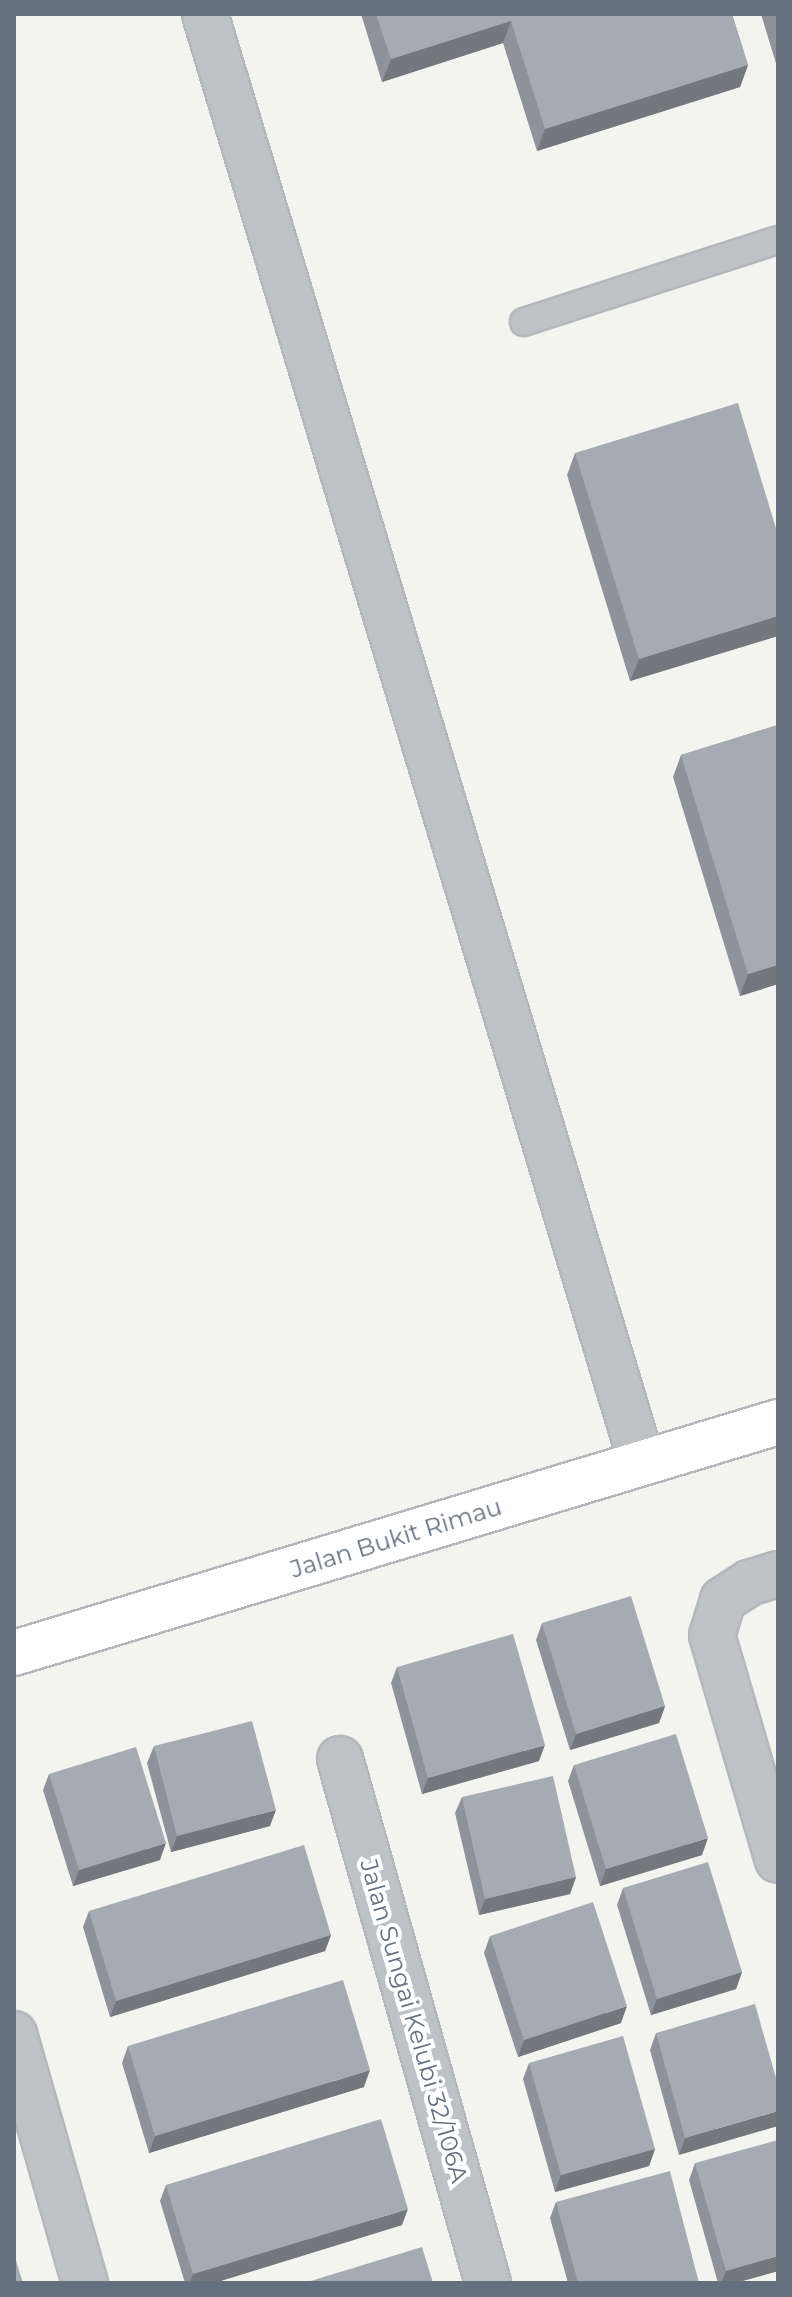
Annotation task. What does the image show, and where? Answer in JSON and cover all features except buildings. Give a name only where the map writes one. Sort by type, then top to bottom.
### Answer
[{"type":"street","points":[[205,14],[642,1463]]},
{"type":"street","name":"Jalan Bukit Rimau","points":[[14,1653],[778,1422]]},
{"type":"street","points":[[778,1574],[749,1583],[723,1600],[712,1635],[778,1860]]},
{"type":"street","name":"Jalan Sungai Kelubi 32/106A","points":[[340,1759],[488,2283]]},
{"type":"street","points":[[14,2034],[85,2283]]},
{"type":"lane","points":[[524,322],[778,240]]}]
